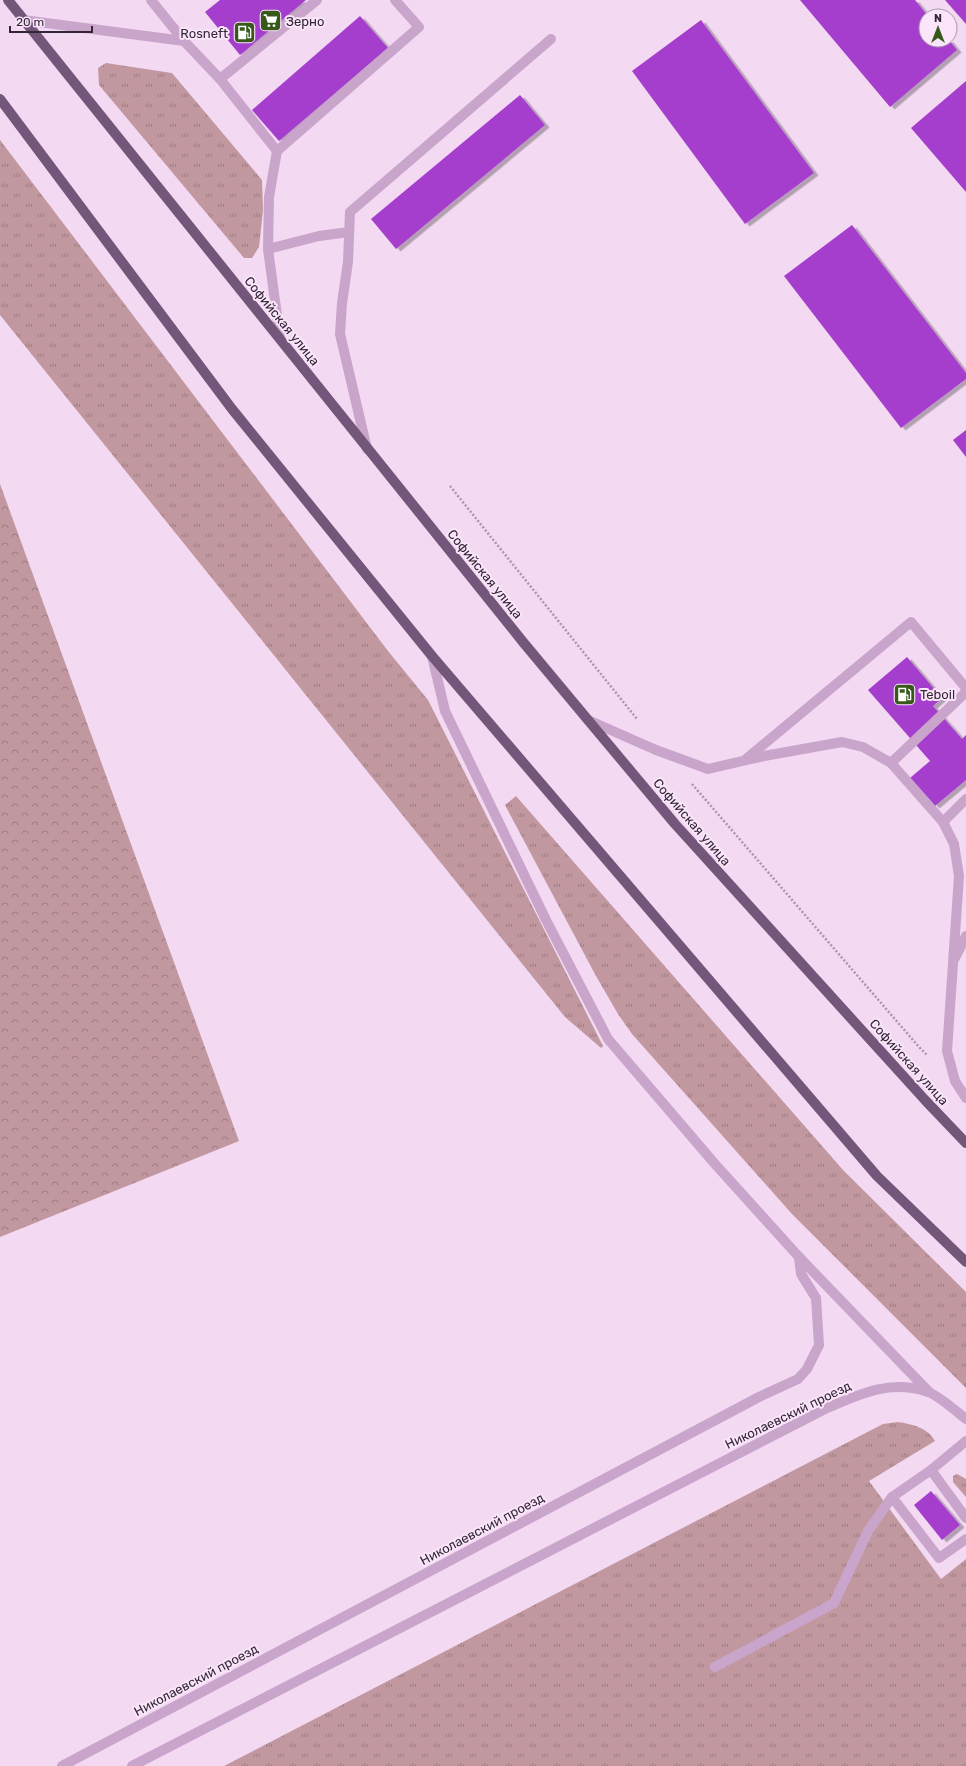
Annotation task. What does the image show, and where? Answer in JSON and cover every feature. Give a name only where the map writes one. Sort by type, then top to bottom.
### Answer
[{"type":"main road","name":"Софийская улица","points":[[8,0],[280,338],[367,449],[588,720],[675,824],[966,1143]]},
{"type":"main road","points":[[0,99],[232,409],[432,656],[877,1176],[966,1262]]},
{"type":"street","points":[[151,0],[184,41],[220,79],[277,151]]},
{"type":"street","points":[[220,79],[317,0]]},
{"type":"street","points":[[280,338],[268,249],[269,197],[277,151],[419,27],[395,0]]},
{"type":"street","points":[[23,20],[184,41]]},
{"type":"street","points":[[367,449],[340,334],[350,212],[551,38]]},
{"type":"street","points":[[268,249],[319,236],[349,232]]},
{"type":"street","points":[[744,761],[911,622],[966,688]]},
{"type":"street","points":[[432,656],[445,711],[546,920],[608,1039],[714,1164],[799,1257],[929,1392],[966,1419]]},
{"type":"street","points":[[891,764],[966,692]]},
{"type":"street","points":[[588,720],[656,750],[708,769],[842,742],[863,747],[891,764],[943,822],[954,844],[959,876],[947,1051],[955,1081],[966,1098]]},
{"type":"street","points":[[943,822],[966,799]]},
{"type":"street","points":[[952,963],[966,936]]},
{"type":"street","name":"Николаевский проезд","points":[[62,1766],[759,1397],[798,1379],[807,1369],[819,1345],[816,1298],[800,1274],[799,1257]]},
{"type":"street","name":"Николаевский проезд","points":[[132,1766],[825,1409],[861,1393],[883,1388],[901,1387],[929,1392]]},
{"type":"street","points":[[715,1667],[834,1603],[868,1531],[892,1497],[931,1470],[966,1441]]},
{"type":"street","points":[[931,1470],[966,1518]]},
{"type":"street","points":[[892,1497],[939,1558],[966,1539]]},
{"type":"path","points":[[450,486],[639,722]]},
{"type":"path","points":[[690,783],[918,1047],[929,1057]]},
{"type":"green space","points":[[106,63],[172,73],[262,180],[263,210],[259,247],[252,258],[244,258],[99,85],[98,68]]},
{"type":"green space","points":[[0,140],[388,651],[428,700],[603,1046],[601,1048],[565,1017],[0,315]]},
{"type":"green space","points":[[0,484],[239,1141],[0,1237]]},
{"type":"green space","points":[[516,796],[843,1170],[966,1292],[966,1388],[792,1214],[632,1034],[618,1014],[596,976],[505,805]]},
{"type":"green space","points":[[898,1422],[919,1427],[928,1433],[935,1441],[869,1481],[941,1579],[966,1559],[966,1766],[224,1766],[883,1424]]},
{"type":"green space","points":[[957,1474],[966,1479],[966,1497],[953,1482],[953,1476]]},
{"type":"building","name":"Rosneft","points":[[220,0],[306,0],[240,55],[205,12]]},
{"type":"building","points":[[800,0],[915,0],[922,8],[918,8],[918,48],[955,48],[957,50],[890,107]]},
{"type":"building","points":[[945,0],[966,0],[966,24],[958,15],[958,8],[952,8]]},
{"type":"building","points":[[360,16],[388,48],[279,141],[252,110]]},
{"type":"building","points":[[701,20],[814,173],[745,224],[632,71]]},
{"type":"building","points":[[966,81],[966,192],[911,128]]},
{"type":"building","points":[[520,95],[545,125],[396,249],[371,219]]},
{"type":"building","points":[[852,225],[966,373],[966,379],[901,428],[784,276]]},
{"type":"building","points":[[966,430],[966,457],[953,440]]},
{"type":"building","points":[[907,657],[942,698],[933,706],[962,739],[966,735],[966,780],[935,806],[910,778],[930,761],[868,690]]},
{"type":"building","points":[[931,1491],[960,1525],[942,1540],[914,1505]]},
{"type":"place","name":"Зерно","points":[[271,21]]},
{"type":"place","name":"Rosneft","points":[[244,33]]},
{"type":"place","name":"Teboil","points":[[905,694]]}]
